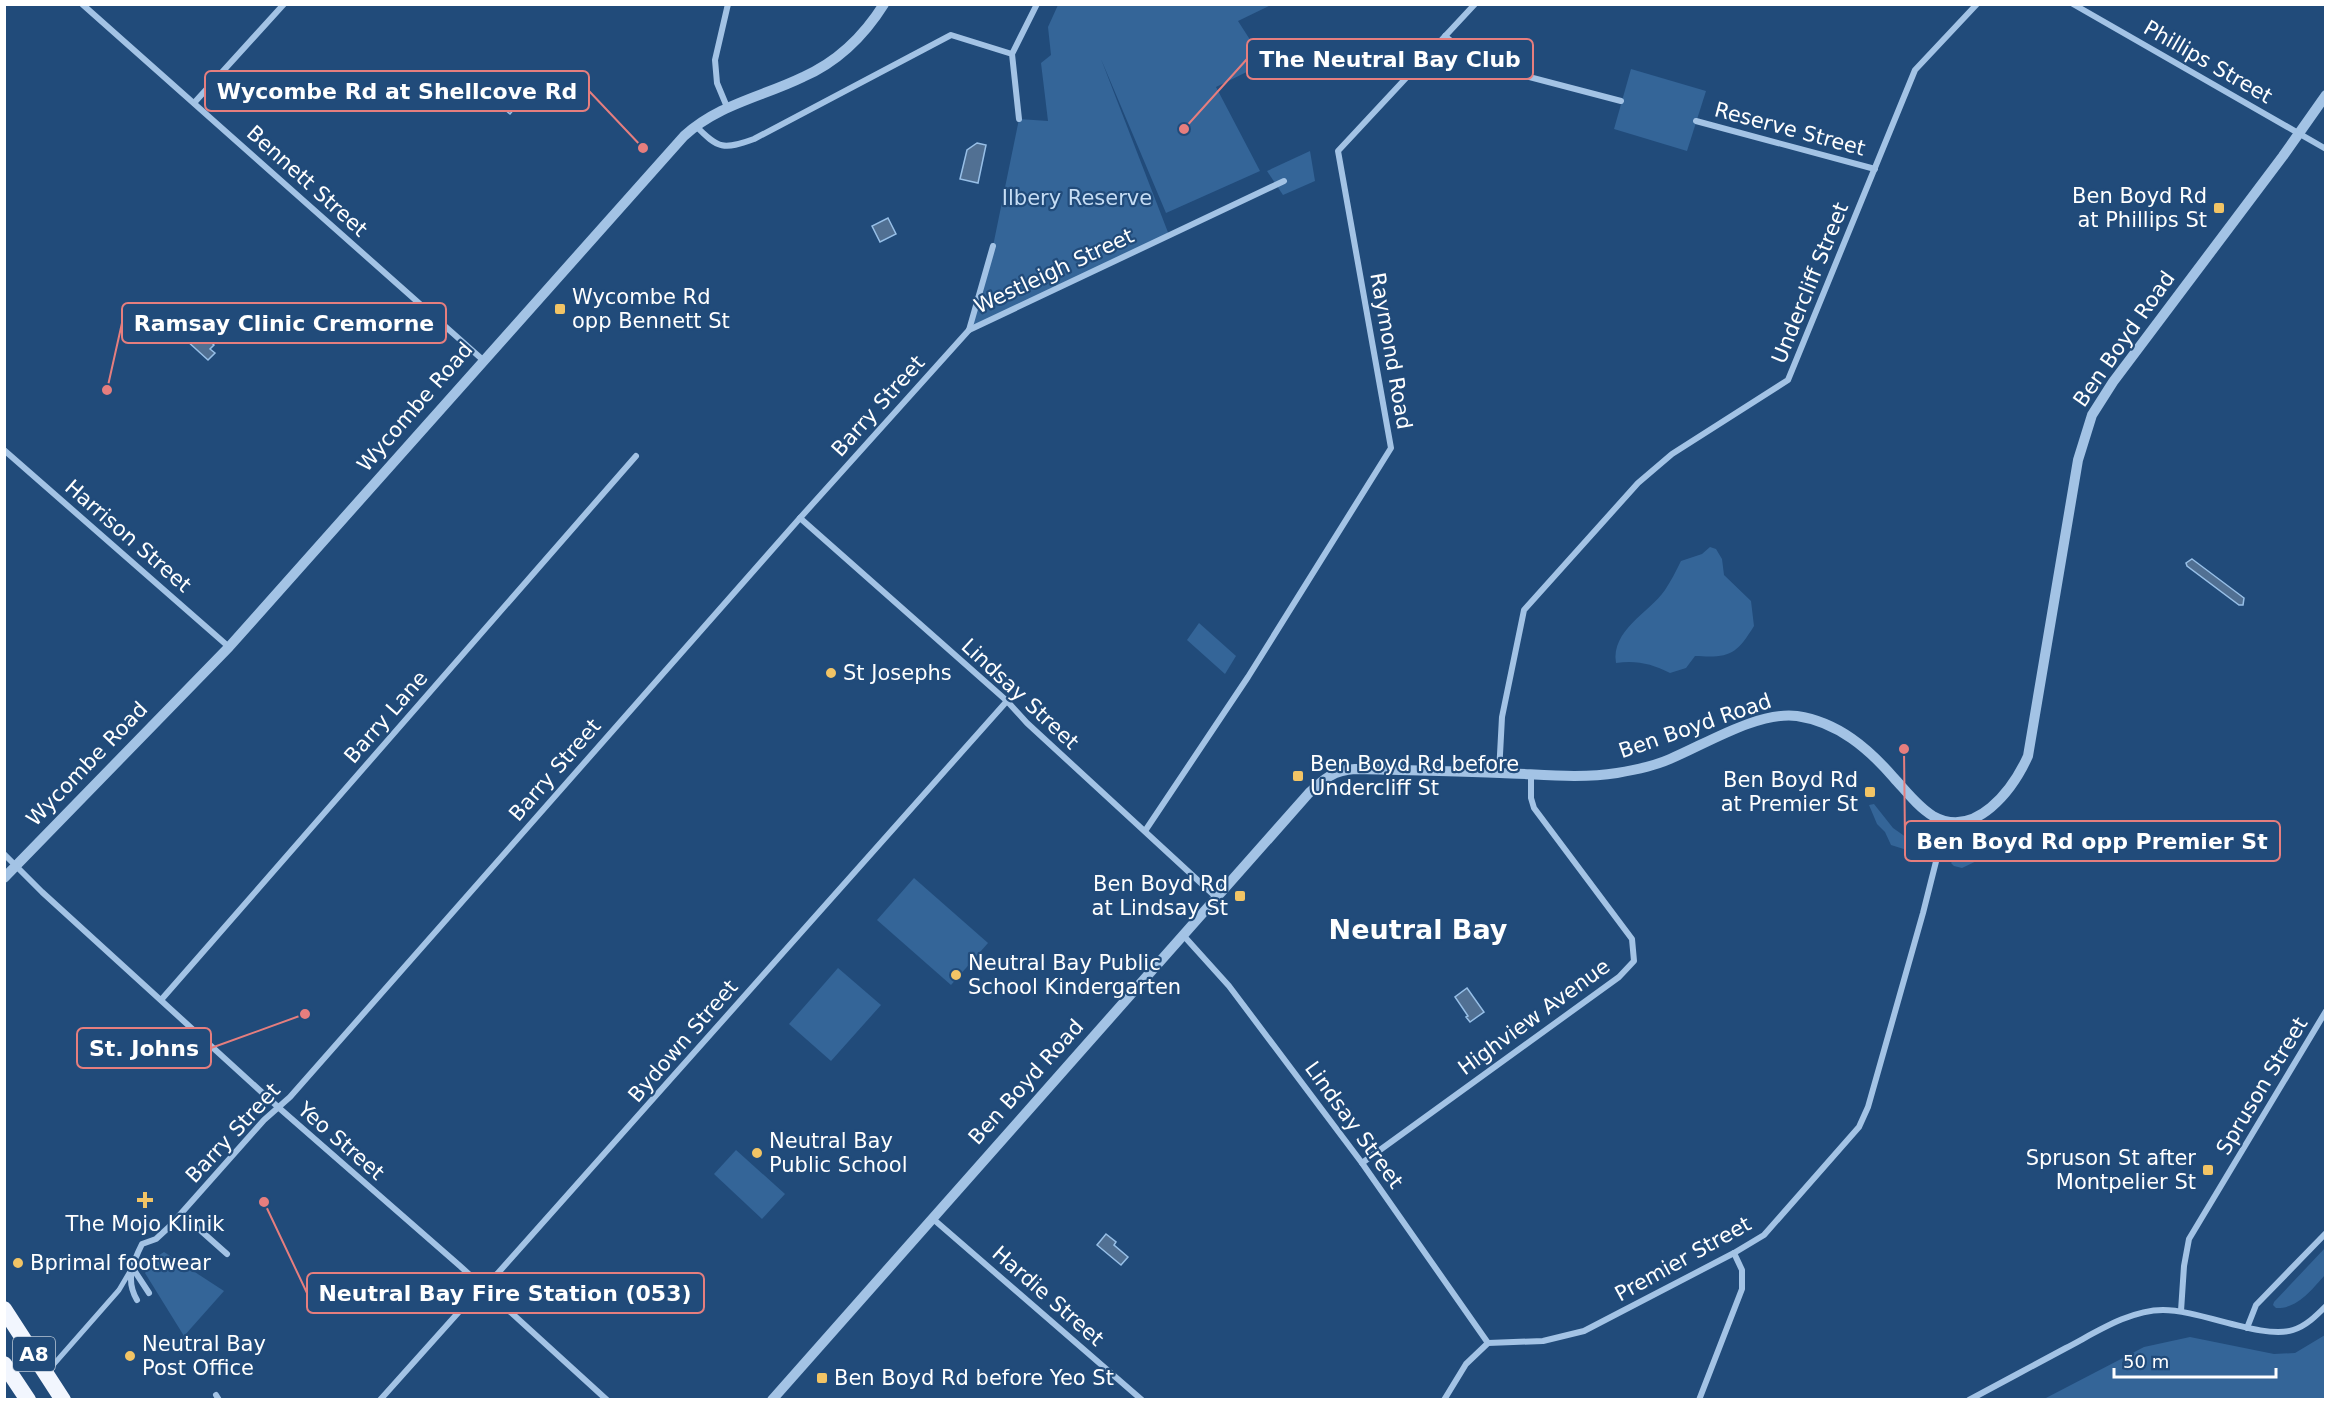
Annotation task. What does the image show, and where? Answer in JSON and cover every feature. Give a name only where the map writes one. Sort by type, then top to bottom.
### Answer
[{"type":"highway","name":"A8","points":[[4,1309],[63,1400]]},
{"type":"highway","name":"A8","points":[[4,1364],[28,1400]]},
{"type":"street","name":"Bennett Street","points":[[82,4],[483,360]]},
{"type":"street","points":[[194,103],[284,4]]},
{"type":"street","points":[[727,106],[717,83],[715,60],[728,4]]},
{"type":"street","name":"Wycombe Road","points":[[4,878],[229,647],[631,194],[696,126],[727,106],[802,78],[825,66],[852,44],[884,4]]},
{"type":"street","points":[[1019,119],[1012,54],[1037,4]]},
{"type":"street","name":"Raymond Road","points":[[1145,831],[1248,676],[1391,448],[1338,151],[1475,4]]},
{"type":"street","name":"Undercliff Street","points":[[1499,773],[1502,717],[1524,610],[1638,483],[1672,453],[1788,380],[1915,70],[1977,4]]},
{"type":"street","name":"Phillips Street","points":[[2073,4],[2325,149]]},
{"type":"street","points":[[696,126],[712,143],[725,146],[738,145],[754,139],[951,35],[1012,54]]},
{"type":"street","points":[[1445,36],[1480,63],[1621,101]]},
{"type":"street","name":"Ben Boyd Road","points":[[772,1400],[1183,934],[1309,793],[1329,774],[1354,769],[1531,774],[1616,773],[1667,761],[1767,718],[1795,716],[1811,718],[1831,726],[1860,744],[1882,764],[1924,810],[1947,822],[1959,822],[1976,817],[2003,798],[2015,782],[2028,756],[2078,460],[2092,415],[2113,382],[2299,134],[2325,95]]},
{"type":"street","name":"Reserve Street","points":[[1696,121],[1875,169]]},
{"type":"street","name":"Westleigh Street","points":[[969,330],[1284,182]]},
{"type":"street","name":"Barry Street","points":[[132,1266],[142,1244],[156,1239],[182,1214],[290,1096],[969,330],[993,246]]},
{"type":"street","name":"Harrison Street","points":[[4,450],[229,647]]},
{"type":"street","name":"Barry Lane","points":[[161,1000],[636,456]]},
{"type":"street","name":"Lindsay Street","points":[[800,518],[1007,701],[1035,730],[1216,897]]},
{"type":"street","name":"Bydown Street","points":[[380,1400],[567,1196],[1007,701]]},
{"type":"street","name":"Highview Avenue","points":[[1362,1163],[1619,977],[1634,961],[1632,939],[1534,808],[1530,793],[1531,774]]},
{"type":"street","name":"Premier Street","points":[[1488,1342],[1543,1341],[1584,1331],[1764,1235],[1859,1127],[1871,1096],[1947,822]]},
{"type":"street","name":"Yeo Street","points":[[4,854],[278,1107],[483,1287],[607,1400]]},
{"type":"street","name":"Lindsay Street","points":[[1183,934],[1229,986],[1362,1163],[1488,1342]]},
{"type":"street","name":"Spruson Street","points":[[2181,1311],[2184,1266],[2189,1239],[2325,1011]]},
{"type":"street","points":[[182,1214],[227,1254]]},
{"type":"street","name":"Hardie Street","points":[[932,1218],[1142,1400]]},
{"type":"street","points":[[2247,1328],[2256,1305],[2325,1233]]},
{"type":"street","points":[[1699,1400],[1742,1289],[1742,1270],[1734,1253]]},
{"type":"street","points":[[132,1266],[149,1293]]},
{"type":"street","points":[[132,1266],[131,1286],[137,1300]]},
{"type":"street","points":[[46,1373],[119,1290],[132,1266]]},
{"type":"street","points":[[1969,1400],[2116,1322],[2146,1312],[2181,1311],[2247,1328],[2278,1332],[2290,1331],[2312,1320],[2325,1306]]},
{"type":"street","points":[[1444,1400],[1466,1364],[1488,1342]]},
{"type":"green space","name":"Ilbery Reserve","points":[[1058,5],[1271,5],[1238,21],[1265,63],[1216,87],[1260,171],[1166,213],[1101,59],[1169,235],[969,330],[993,246],[1019,119],[1048,121],[1041,63],[1051,55],[1048,27]]},
{"type":"green space","points":[[1631,69],[1706,91],[1687,151],[1614,129]]},
{"type":"green space","points":[[1310,151],[1315,181],[1283,195],[1267,171]]},
{"type":"green space","points":[[1710,547],[1716,549],[1722,559],[1724,575],[1751,601],[1754,626],[1742,643],[1731,653],[1724,655],[1695,656],[1686,668],[1670,673],[1644,664],[1616,663],[1616,651],[1625,631],[1665,590],[1681,561],[1702,554]]},
{"type":"green space","points":[[1199,623],[1236,656],[1225,674],[1187,640]]},
{"type":"green space","points":[[1874,804],[1893,828],[1913,842],[1914,849],[1910,851],[1891,845],[1885,832],[1877,824],[1869,805]]},
{"type":"green space","points":[[2012,837],[2015,841],[2010,845],[1962,868],[1951,863],[1957,855],[1986,839],[1991,848]]},
{"type":"green space","points":[[914,878],[988,943],[951,985],[877,920]]},
{"type":"green space","points":[[838,968],[881,1005],[831,1061],[789,1024]]},
{"type":"green space","points":[[736,1150],[785,1194],[762,1219],[714,1174]]},
{"type":"green space","points":[[2325,1248],[2325,1275],[2298,1302],[2276,1308],[2273,1305],[2274,1302]]},
{"type":"green space","points":[[164,1252],[224,1291],[184,1336],[145,1273],[153,1259]]},
{"type":"green space","points":[[2325,1335],[2325,1399],[2044,1399],[2144,1347],[2190,1337],[2274,1354],[2295,1353]]},
{"type":"shaded area","points":[[491,74],[521,101],[510,114],[479,88]]},
{"type":"shaded area","points":[[977,143],[986,145],[978,183],[960,179],[967,150]]},
{"type":"shaded area","points":[[888,218],[896,234],[880,242],[872,226]]},
{"type":"shaded area","points":[[196,329],[214,345],[210,349],[215,353],[208,360],[186,340]]},
{"type":"shaded area","points":[[2192,559],[2244,598],[2243,605],[2239,605],[2187,566],[2186,563]]},
{"type":"shaded area","points":[[1467,988],[1484,1012],[1470,1022],[1455,997]]},
{"type":"shaded area","points":[[1106,1234],[1116,1242],[1114,1245],[1128,1257],[1121,1265],[1097,1245]]},
{"type":"place","name":"The Neutral Bay Club","points":[[1184,129]]},
{"type":"place","name":"Wycombe Rd at Shellcove Rd","points":[[643,148]]},
{"type":"place","name":"Ben Boyd Rd at Phillips St","points":[[2219,208]]},
{"type":"place","name":"Wycombe Rd opp Bennett St","points":[[560,309]]},
{"type":"place","name":"Ramsay Clinic Cremorne","points":[[107,390]]},
{"type":"place","name":"St Josephs","points":[[831,673]]},
{"type":"place","name":"Ben Boyd Rd opp Premier St","points":[[1904,749]]},
{"type":"place","name":"Ben Boyd Rd before Undercliff St","points":[[1298,776]]},
{"type":"place","name":"Ben Boyd Rd at Premier St","points":[[1870,792]]},
{"type":"place","name":"Ben Boyd Rd at Lindsay St","points":[[1240,896]]},
{"type":"place","name":"Neutral Bay Public School Kindergarten","points":[[956,975]]},
{"type":"place","name":"St. Johns","points":[[305,1014]]},
{"type":"place","name":"Neutral Bay Public School","points":[[757,1153]]},
{"type":"place","name":"Spruson St after Montpelier St","points":[[2208,1170]]},
{"type":"place","name":"The Mojo Klinik","points":[[145,1200]]},
{"type":"place","name":"Neutral Bay Fire Station (053)","points":[[264,1202]]},
{"type":"place","name":"Bprimal footwear","points":[[18,1263]]},
{"type":"place","name":"Neutral Bay Post Office","points":[[130,1356]]},
{"type":"place","name":"Ben Boyd Rd before Yeo St","points":[[822,1378]]},
{"type":"district","name":"Neutral Bay","points":[[1418,930]]}]
